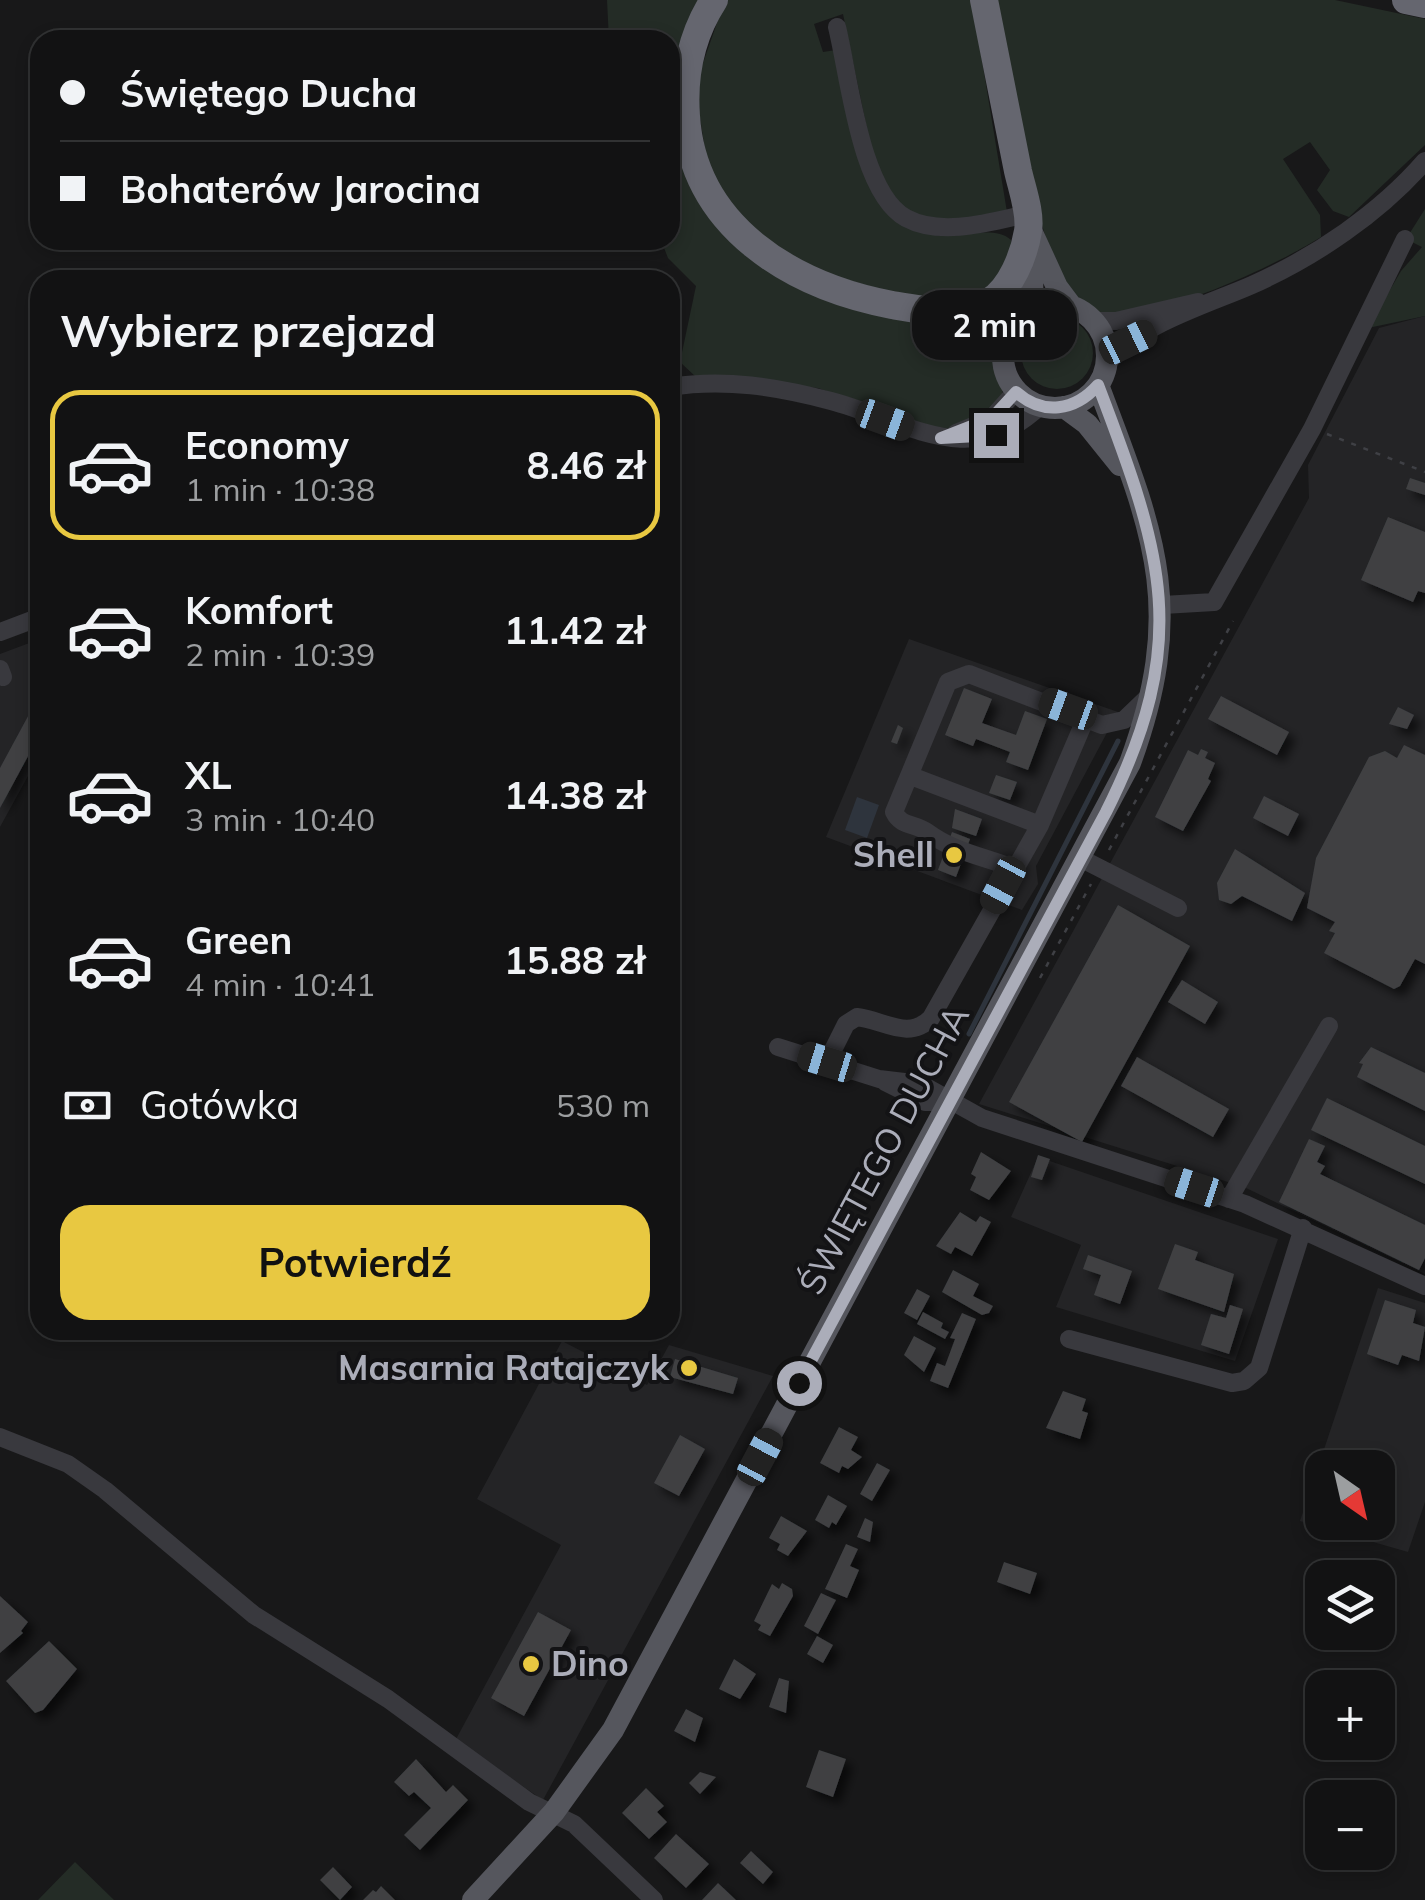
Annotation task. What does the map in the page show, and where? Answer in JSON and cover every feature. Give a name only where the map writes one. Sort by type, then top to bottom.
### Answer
[{"type":"highway","points":[[714,0],[695,39],[685,101],[698,172],[717,208],[756,249],[778,264],[838,292],[911,308],[978,330],[1002,330],[1023,317]]},
{"type":"highway","points":[[911,308],[956,310],[990,302],[1016,268],[1028,220],[984,0]]},
{"type":"highway","points":[[1406,0],[1425,4]]},
{"type":"main road","points":[[1028,220],[1057,286],[1072,307],[1094,321],[1105,342],[1102,375],[1077,403],[1052,407],[1016,392],[1004,366],[1006,337],[1023,317],[1028,220]]},
{"type":"main road","points":[[1023,317],[1072,307]]},
{"type":"main road","name":"ŚWIĘTEGO DUCHA","points":[[473,1900],[554,1812],[613,1730],[949,1102],[1090,863],[1130,764],[1154,689],[1162,605],[1158,564],[1102,375]]},
{"type":"main road","name":"ŚWIĘTEGO DUCHA","points":[[1052,407],[1104,442],[1137,488]]},
{"type":"street","points":[[838,26],[871,171],[892,206],[905,217],[946,226],[1028,220]]},
{"type":"street","points":[[1102,375],[1128,342],[1320,248],[1384,201],[1425,161]]},
{"type":"street","points":[[1162,605],[1214,602],[1312,428],[1405,239]]},
{"type":"street","points":[[1094,321],[1116,321],[1218,298]]},
{"type":"street","points":[[680,387],[740,384],[783,390],[835,402],[941,438],[996,435],[1052,407]]},
{"type":"street","points":[[941,438],[992,418],[1016,392]]},
{"type":"street","points":[[0,632],[30,620]]},
{"type":"street","points":[[1010,873],[942,846],[923,830],[898,819],[894,808],[946,687],[961,674],[1068,709],[1102,725],[1124,720],[1154,689]]},
{"type":"street","points":[[827,1062],[846,1024],[857,1017],[908,1030],[927,1023],[1040,825],[1085,720]]},
{"type":"street","points":[[910,776],[1040,825]]},
{"type":"street","points":[[1090,863],[1178,908]]},
{"type":"street","points":[[1229,1199],[1329,1026]]},
{"type":"street","points":[[778,1047],[879,1079],[921,1084],[982,1118],[1229,1199],[1303,1228],[1425,1286]]},
{"type":"street","points":[[1069,1339],[1232,1382],[1244,1381],[1259,1368],[1303,1228]]},
{"type":"street","points":[[0,1437],[68,1464],[254,1615],[388,1699],[530,1802],[574,1824],[654,1900]]},
{"type":"path","points":[[1312,428],[1425,472]]},
{"type":"path","points":[[1090,863],[1232,621]]},
{"type":"shaded area","points":[[607,0],[702,0],[681,59],[725,231],[995,339],[1002,353],[1004,372],[999,407],[955,429],[923,426],[818,388],[696,377],[680,362],[696,286],[665,250],[680,250],[680,30],[608,30]]},
{"type":"shaded area","points":[[725,0],[972,0],[1007,212],[961,225],[909,215],[876,172],[843,14],[814,24],[823,52],[836,50],[866,164],[896,214],[918,230],[944,236],[997,233],[1011,240],[1011,263],[972,304],[886,291],[811,269],[746,225],[708,169],[695,86]]},
{"type":"shaded area","points":[[996,0],[1335,0],[1425,19],[1425,145],[1349,217],[1333,211],[1317,190],[1330,170],[1310,142],[1283,159],[1320,215],[1321,237],[1271,265],[1200,295],[1129,313],[1100,312],[1078,302],[1063,281],[1049,248],[1026,160]]},
{"type":"shaded area","points":[[1425,209],[1425,316],[1368,328],[1401,271],[1422,247],[1406,239]]},
{"type":"shaded area","points":[[1425,316],[1425,1274],[1244,1187],[979,1104],[1309,498],[1308,465],[1379,328]]},
{"type":"shaded area","points":[[1057,317],[1083,327],[1093,353],[1083,379],[1057,389],[1031,379],[1021,353],[1031,327]]},
{"type":"shaded area","points":[[909,639],[1118,712],[1036,866],[1038,884],[1022,910],[826,837]]},
{"type":"shaded area","points":[[30,643],[30,772],[0,827],[0,654]]},
{"type":"shaded area","points":[[857,797],[879,805],[867,838],[845,830]]},
{"type":"shaded area","points":[[1038,1157],[1278,1239],[1235,1361],[1056,1307],[1081,1245],[1011,1217]]},
{"type":"shaded area","points":[[1378,1288],[1425,1303],[1425,1502],[1408,1552],[1366,1540],[1395,1540],[1395,1450],[1324,1450]]},
{"type":"shaded area","points":[[562,1341],[647,1385],[669,1345],[773,1376],[543,1800],[455,1741],[561,1545],[477,1499]]},
{"type":"shaded area","points":[[75,1862],[114,1900],[38,1900]]},
{"type":"building","points":[[1410,478],[1425,483],[1425,495],[1406,489]]},
{"type":"building","points":[[1388,517],[1425,532],[1425,593],[1418,591],[1413,602],[1361,580]]},
{"type":"building","points":[[964,688],[992,699],[982,723],[1016,735],[1025,711],[1047,719],[1028,770],[1006,762],[1010,752],[976,739],[973,746],[945,735]]},
{"type":"building","points":[[1221,696],[1289,732],[1277,755],[1208,719]]},
{"type":"building","points":[[1398,707],[1414,715],[1407,729],[1389,724]]},
{"type":"building","points":[[30,712],[30,752],[0,808],[0,768]]},
{"type":"building","points":[[898,725],[903,728],[897,744],[891,742]]},
{"type":"building","points":[[1404,745],[1425,755],[1425,964],[1415,959],[1400,986],[1394,989],[1324,953],[1335,933],[1329,931],[1335,922],[1307,908],[1316,858],[1369,757],[1385,751],[1397,758]]},
{"type":"building","points":[[1201,749],[1208,752],[1205,758],[1215,763],[1208,779],[1211,781],[1183,831],[1155,817],[1188,750],[1198,755]]},
{"type":"building","points":[[996,775],[1017,782],[1010,800],[989,793]]},
{"type":"building","points":[[1264,796],[1299,814],[1288,836],[1253,818]]},
{"type":"building","name":"Shell","points":[[955,809],[982,819],[976,836],[952,828]]},
{"type":"building","name":"Shell","points":[[952,832],[970,839],[956,877],[938,870]]},
{"type":"building","points":[[1235,849],[1305,893],[1292,921],[1242,896],[1231,904],[1219,900],[1217,883]]},
{"type":"building","points":[[1118,905],[1190,946],[1082,1142],[1009,1102]]},
{"type":"building","points":[[1182,980],[1218,1002],[1205,1024],[1168,1002]]},
{"type":"building","points":[[1371,1047],[1425,1073],[1425,1111],[1357,1077],[1363,1064],[1359,1063]]},
{"type":"building","points":[[1137,1057],[1229,1109],[1213,1137],[1121,1086]]},
{"type":"building","points":[[1327,1098],[1425,1146],[1425,1184],[1311,1130]]},
{"type":"building","points":[[1309,1139],[1325,1146],[1317,1162],[1325,1166],[1320,1174],[1425,1225],[1425,1258],[1419,1270],[1279,1202]]},
{"type":"building","points":[[981,1152],[1011,1171],[989,1200],[970,1190],[976,1177],[971,1174]]},
{"type":"building","points":[[1038,1155],[1050,1159],[1042,1180],[1031,1177]]},
{"type":"building","points":[[960,1212],[976,1222],[980,1216],[991,1222],[972,1256],[955,1247],[951,1254],[936,1246]]},
{"type":"building","points":[[1175,1244],[1198,1252],[1195,1260],[1234,1274],[1224,1312],[1158,1289]]},
{"type":"building","points":[[1088,1255],[1132,1271],[1120,1304],[1094,1295],[1101,1275],[1083,1269]]},
{"type":"building","points":[[953,1270],[979,1284],[973,1296],[993,1306],[989,1313],[982,1315],[942,1292]]},
{"type":"building","points":[[917,1289],[930,1296],[917,1320],[904,1313]]},
{"type":"building","points":[[1385,1300],[1416,1310],[1413,1323],[1425,1327],[1419,1361],[1402,1355],[1398,1365],[1367,1354]]},
{"type":"building","points":[[1230,1305],[1243,1309],[1229,1354],[1201,1345],[1211,1314],[1226,1318]]},
{"type":"building","points":[[923,1312],[943,1323],[941,1328],[949,1332],[945,1339],[917,1324]]},
{"type":"building","points":[[962,1313],[976,1319],[948,1388],[930,1381],[937,1363],[945,1366],[955,1339],[950,1338]]},
{"type":"building","points":[[914,1336],[936,1348],[924,1372],[904,1355]]},
{"type":"building","name":"Masarnia Ratajczyk","points":[[675,1359],[738,1378],[733,1394],[670,1377]]},
{"type":"building","points":[[1063,1391],[1086,1399],[1082,1411],[1088,1413],[1080,1439],[1046,1428]]},
{"type":"building","points":[[839,1427],[858,1437],[851,1450],[862,1457],[848,1469],[842,1466],[839,1473],[820,1463]]},
{"type":"building","points":[[680,1435],[705,1449],[679,1496],[654,1483]]},
{"type":"building","points":[[877,1463],[890,1470],[872,1501],[860,1494]]},
{"type":"building","points":[[828,1495],[847,1506],[836,1525],[832,1522],[829,1528],[815,1520]]},
{"type":"building","points":[[781,1516],[807,1531],[788,1556],[777,1550],[780,1544],[769,1538]]},
{"type":"building","points":[[865,1518],[873,1522],[870,1542],[857,1537]]},
{"type":"building","points":[[846,1544],[858,1549],[850,1566],[859,1570],[847,1598],[825,1589]]},
{"type":"building","points":[[1004,1562],[1037,1573],[1030,1594],[997,1582]]},
{"type":"building","points":[[782,1583],[792,1589],[793,1596],[770,1636],[758,1630],[761,1625],[754,1621],[772,1584],[779,1589]]},
{"type":"building","points":[[821,1593],[836,1600],[818,1634],[804,1626]]},
{"type":"building","points":[[0,1596],[28,1622],[23,1633],[0,1653]]},
{"type":"building","name":"Dino","points":[[538,1612],[571,1630],[524,1716],[491,1698]]},
{"type":"building","points":[[817,1636],[833,1645],[823,1663],[807,1654]]},
{"type":"building","points":[[49,1641],[77,1669],[43,1710],[35,1713],[6,1681]]},
{"type":"building","points":[[734,1659],[756,1674],[740,1699],[719,1689]]},
{"type":"building","points":[[779,1678],[789,1681],[786,1713],[769,1707]]},
{"type":"building","points":[[686,1709],[703,1718],[695,1742],[674,1731]]},
{"type":"building","points":[[819,1750],[846,1759],[833,1797],[806,1787]]},
{"type":"building","points":[[416,1759],[446,1792],[453,1785],[468,1800],[420,1850],[404,1835],[431,1808],[414,1792],[409,1796],[394,1782]]},
{"type":"building","points":[[700,1772],[716,1777],[700,1794],[689,1783]]},
{"type":"building","points":[[646,1788],[664,1806],[657,1812],[667,1822],[649,1839],[622,1813]]},
{"type":"building","points":[[676,1834],[709,1864],[686,1888],[654,1858]]},
{"type":"building","points":[[751,1851],[773,1872],[763,1884],[740,1863]]},
{"type":"building","points":[[333,1867],[352,1887],[340,1900],[320,1880]]},
{"type":"building","points":[[718,1883],[736,1900],[702,1900]]},
{"type":"building","points":[[381,1886],[395,1900],[363,1900],[373,1890],[376,1892]]},
{"type":"waterway","points":[[969,1034],[1118,741]]},
{"type":"place","name":"Shell","points":[[954,855]]},
{"type":"place","name":"Masarnia Ratajczyk","points":[[689,1368]]},
{"type":"place","name":"Dino","points":[[531,1664]]},
{"type":"route","points":[[799,1383],[1106,812],[1130,764],[1154,689],[1162,605],[1158,564],[1137,488],[1098,385],[1089,396],[1064,408],[1040,406],[1016,392],[992,418],[941,438],[961,440],[996,435]]}]
